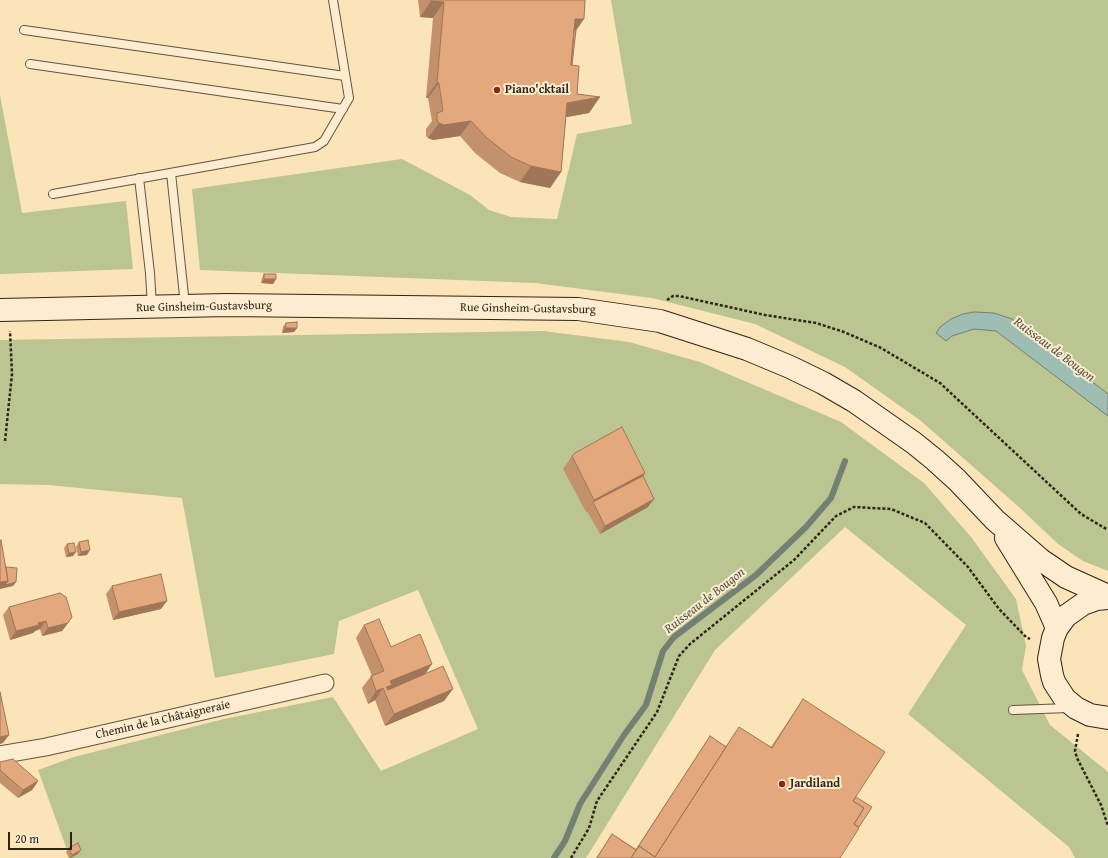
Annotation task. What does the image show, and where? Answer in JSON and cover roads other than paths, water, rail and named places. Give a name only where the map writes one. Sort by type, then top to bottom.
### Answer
[{"type":"street","name":"Rue Ginsheim-Gustavsburg","points":[[5,310],[227,305],[578,309],[660,321],[747,349],[790,367],[842,394],[914,443],[957,480],[995,520],[1041,560],[1066,577],[1108,597]]},
{"type":"street","name":"Rue Ginsheim-Gustavsburg","points":[[995,520],[1046,603],[1057,628]]},
{"type":"street","points":[[1096,716],[1061,694],[1054,682],[1050,668],[1050,649],[1052,638],[1057,628],[1074,609],[1092,600],[1108,597]]},
{"type":"street","name":"Chemin de la Châtaigneraie","points":[[0,755],[46,747],[325,683]]},
{"type":"lane","points":[[53,194],[315,147],[324,141],[349,98],[333,0]]},
{"type":"lane","points":[[24,30],[345,76]]},
{"type":"lane","points":[[30,64],[343,109]]},
{"type":"lane","points":[[171,173],[185,306]]},
{"type":"lane","points":[[139,178],[150,273],[152,307]]},
{"type":"lane","points":[[1013,710],[1096,716]]},
{"type":"water","points":[[974,312],[994,313],[1012,319],[1108,394],[1108,416],[996,331],[974,329],[952,336],[946,341],[936,333],[940,327],[951,319],[963,314]]},
{"type":"waterway","name":"Ruisseau de Bougon","points":[[554,858],[565,841],[580,804],[624,735],[646,705],[663,651],[674,637],[756,575],[806,527],[831,498],[845,461]]},
{"type":"place","name":"Piano'cktail","points":[[497,90]]},
{"type":"place","name":"Jardiland","points":[[782,784]]}]
